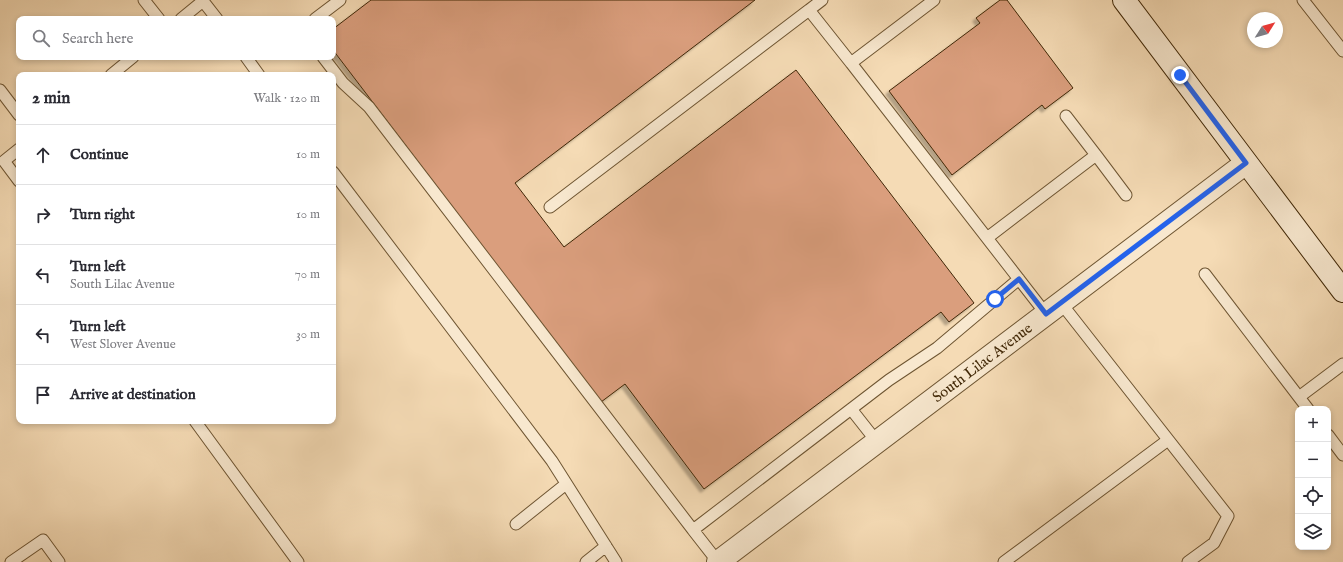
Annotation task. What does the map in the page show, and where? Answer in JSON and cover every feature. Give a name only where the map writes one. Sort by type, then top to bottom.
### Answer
[{"type":"street","points":[[1124,0],[1343,291]]},
{"type":"street","name":"South Lilac Avenue","points":[[718,562],[1246,163]]},
{"type":"lane","points":[[144,0],[157,16]]},
{"type":"lane","points":[[319,16],[340,0]]},
{"type":"lane","points":[[550,206],[822,0]]},
{"type":"lane","points":[[851,63],[934,0]]},
{"type":"lane","points":[[1303,0],[1343,51]]},
{"type":"lane","points":[[185,16],[203,1],[215,16]]},
{"type":"lane","points":[[809,10],[1019,279],[1053,309],[1168,440],[1228,516],[1214,543],[1188,562]]},
{"type":"lane","points":[[115,72],[129,60]]},
{"type":"lane","points":[[248,60],[257,72]]},
{"type":"lane","points":[[325,60],[335,72]]},
{"type":"lane","points":[[336,74],[343,83],[369,107],[718,562]]},
{"type":"lane","points":[[0,90],[16,111]]},
{"type":"lane","points":[[1066,116],[1126,195]]},
{"type":"lane","points":[[16,151],[4,161],[16,177]]},
{"type":"lane","points":[[987,238],[1096,155]]},
{"type":"lane","points":[[336,176],[552,461],[616,562]]},
{"type":"lane","points":[[1205,274],[1306,406]]},
{"type":"lane","points":[[693,530],[889,380],[937,348],[1019,279]]},
{"type":"lane","points":[[1299,397],[1343,364]]},
{"type":"lane","points":[[851,409],[877,442]]},
{"type":"lane","points":[[197,424],[298,562]]},
{"type":"lane","points":[[1331,439],[1343,455]]},
{"type":"lane","points":[[1004,562],[1168,440]]},
{"type":"lane","points":[[516,524],[566,484]]},
{"type":"lane","points":[[11,562],[43,540],[59,562]]},
{"type":"lane","points":[[586,562],[606,546]]},
{"type":"building","points":[[371,0],[755,0],[515,183],[564,247],[796,70],[974,303],[949,322],[941,312],[704,489],[625,384],[601,402],[336,54],[336,27]]},
{"type":"building","points":[[1000,0],[1007,0],[1073,88],[1045,109],[1042,105],[952,175],[889,91],[980,23],[976,18]]},
{"type":"route","points":[[995,299],[1019,279],[1046,314],[1246,163],[1180,75]]}]
